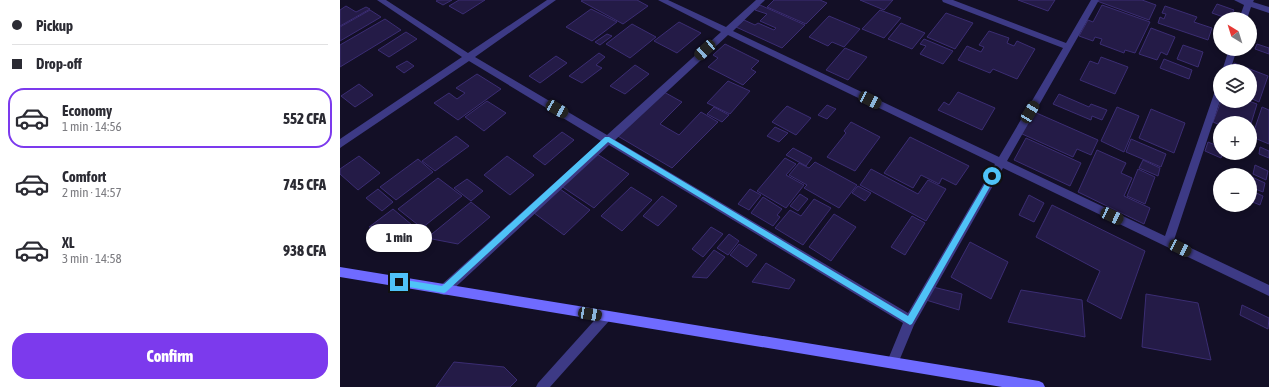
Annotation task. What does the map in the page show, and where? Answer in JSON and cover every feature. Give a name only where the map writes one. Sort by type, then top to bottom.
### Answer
[{"type":"main road","points":[[340,272],[605,317],[893,362],[1039,387]]},
{"type":"street","points":[[383,0],[470,57],[910,321]]},
{"type":"street","points":[[340,144],[552,0]]},
{"type":"street","points":[[662,0],[1269,291]]},
{"type":"street","points":[[444,290],[607,139],[761,0]]},
{"type":"street","points":[[946,0],[1068,47]]},
{"type":"street","points":[[893,362],[910,321],[1095,0]]},
{"type":"street","points":[[1238,0],[1250,2],[1269,10]]},
{"type":"street","points":[[1246,12],[1250,2]]},
{"type":"street","points":[[1168,242],[1213,108]]},
{"type":"street","points":[[542,387],[605,317]]},
{"type":"building","points":[[452,0],[443,5],[436,1]]},
{"type":"building","points":[[459,0],[485,0],[463,14],[449,6]]},
{"type":"building","points":[[637,0],[648,6],[623,24],[581,1]]},
{"type":"building","points":[[774,0],[820,0],[827,3],[806,24],[767,7]]},
{"type":"building","points":[[860,0],[893,0],[884,10]]},
{"type":"building","points":[[1018,0],[1055,0],[1048,11]]},
{"type":"building","points":[[1097,0],[1142,0],[1156,5],[1149,20]]},
{"type":"building","points":[[1217,4],[1234,10],[1233,12],[1212,13]]},
{"type":"building","points":[[760,5],[805,25],[782,48],[736,27],[744,20],[755,25],[758,23],[774,30],[776,28],[760,21],[767,14],[755,10]]},
{"type":"building","points":[[1102,5],[1150,22],[1135,53],[1125,50],[1124,53],[1100,44],[1102,39],[1095,37],[1093,41],[1079,36],[1088,20],[1093,22]]},
{"type":"building","points":[[346,6],[356,12],[366,7],[370,9],[340,26],[340,10]]},
{"type":"building","points":[[1165,6],[1197,17],[1194,22],[1212,28],[1208,40],[1158,23],[1160,17],[1164,19],[1166,14],[1162,13]]},
{"type":"building","points":[[591,9],[617,22],[592,41],[566,27]]},
{"type":"building","points":[[370,10],[381,17],[340,41],[340,27]]},
{"type":"building","points":[[880,10],[901,18],[884,38],[862,29]]},
{"type":"building","points":[[946,13],[973,23],[955,49],[927,37]]},
{"type":"building","points":[[829,16],[860,29],[844,47],[832,42],[828,46],[809,37]]},
{"type":"building","points":[[385,19],[401,30],[340,67],[340,45]]},
{"type":"building","points":[[679,22],[701,33],[677,53],[654,41]]},
{"type":"building","points":[[901,23],[925,33],[912,49],[888,39]]},
{"type":"building","points":[[632,24],[656,37],[630,58],[606,44]]},
{"type":"building","points":[[1151,28],[1175,37],[1167,55],[1161,52],[1157,60],[1139,54]]},
{"type":"building","points":[[989,31],[1009,38],[1007,43],[1014,46],[1017,41],[1035,49],[1017,79],[993,69],[990,73],[958,60],[967,46],[981,52],[984,47],[979,45]]},
{"type":"building","points":[[406,32],[417,39],[389,57],[378,50]]},
{"type":"building","points":[[607,34],[612,36],[600,45],[595,42]]},
{"type":"building","points":[[924,39],[953,51],[943,64],[920,54],[926,46],[920,44]]},
{"type":"building","points":[[725,44],[759,61],[751,69],[756,72],[743,85],[708,67],[718,58],[713,55]]},
{"type":"building","points":[[1257,44],[1269,48],[1269,54],[1257,50]]},
{"type":"building","points":[[1183,45],[1203,52],[1198,67],[1177,59]]},
{"type":"building","points":[[845,48],[867,57],[848,80],[826,70]]},
{"type":"building","points":[[599,53],[605,57],[596,65],[602,68],[582,83],[569,76]]},
{"type":"building","points":[[556,56],[567,63],[540,83],[529,76]]},
{"type":"building","points":[[1101,57],[1128,67],[1115,94],[1080,80],[1090,61],[1098,64]]},
{"type":"building","points":[[1164,59],[1192,70],[1189,79],[1160,68]]},
{"type":"building","points":[[407,61],[414,66],[404,73],[396,67]]},
{"type":"building","points":[[635,65],[649,74],[625,94],[610,86]]},
{"type":"building","points":[[1257,72],[1268,76],[1259,102],[1257,101]]},
{"type":"building","points":[[477,74],[501,89],[458,120],[434,103],[449,93],[457,99],[465,93],[456,88]]},
{"type":"building","points":[[728,81],[750,91],[730,114],[707,103]]},
{"type":"building","points":[[359,84],[373,95],[355,107],[341,96]]},
{"type":"building","points":[[664,92],[682,102],[660,124],[679,135],[701,112],[718,122],[672,168],[616,135]]},
{"type":"building","points":[[958,92],[995,108],[982,130],[938,110],[944,102],[949,105]]},
{"type":"building","points":[[1059,94],[1089,107],[1091,104],[1107,110],[1102,120],[1092,116],[1091,120],[1053,104]]},
{"type":"building","points":[[487,101],[506,113],[484,131],[465,117]]},
{"type":"building","points":[[827,105],[836,109],[827,119],[818,115]]},
{"type":"building","points":[[787,106],[811,118],[796,135],[772,122]]},
{"type":"building","points":[[714,107],[729,115],[722,122],[707,114]]},
{"type":"building","points":[[1117,107],[1139,116],[1124,152],[1101,141]]},
{"type":"building","points":[[1262,107],[1269,110],[1269,144],[1257,139],[1257,122]]},
{"type":"building","points":[[1218,108],[1256,108],[1253,116],[1215,116]]},
{"type":"building","points":[[1151,109],[1185,123],[1174,153],[1139,138]]},
{"type":"building","points":[[1032,111],[1098,140],[1091,155],[1077,149],[1073,157],[1020,133]]},
{"type":"building","points":[[851,122],[880,137],[855,171],[827,157],[846,133],[844,131]]},
{"type":"building","points":[[775,127],[788,133],[779,142],[767,136]]},
{"type":"building","points":[[562,132],[574,140],[545,165],[533,156]]},
{"type":"building","points":[[456,136],[469,146],[435,171],[422,161]]},
{"type":"building","points":[[910,137],[969,166],[956,185],[942,178],[939,184],[921,175],[913,188],[884,173]]},
{"type":"building","points":[[1026,138],[1081,163],[1070,186],[1014,160]]},
{"type":"building","points":[[1131,139],[1166,154],[1161,167],[1126,152]]},
{"type":"building","points":[[1208,142],[1213,144],[1213,154],[1205,151]]},
{"type":"building","points":[[1260,147],[1269,151],[1269,158],[1259,154]]},
{"type":"building","points":[[793,148],[812,158],[806,166],[786,155]]},
{"type":"building","points":[[1097,150],[1126,163],[1121,173],[1132,178],[1124,196],[1150,208],[1144,224],[1078,192]]},
{"type":"building","points":[[597,154],[629,174],[594,208],[561,186]]},
{"type":"building","points":[[359,156],[380,173],[358,190],[340,174],[340,169]]},
{"type":"building","points":[[507,156],[534,175],[510,195],[484,175]]},
{"type":"building","points":[[785,158],[796,164],[786,175],[804,185],[786,208],[757,191]]},
{"type":"building","points":[[418,159],[433,172],[396,200],[380,187]]},
{"type":"building","points":[[1143,160],[1160,168],[1158,176],[1139,168]]},
{"type":"building","points":[[815,162],[857,185],[839,208],[804,188],[807,185],[789,175],[799,163],[809,168]]},
{"type":"building","points":[[1255,165],[1268,171],[1266,180],[1257,176],[1257,168],[1254,168]]},
{"type":"building","points":[[871,169],[918,194],[928,180],[946,189],[926,221],[860,185]]},
{"type":"building","points":[[1138,169],[1155,177],[1145,204],[1127,196]]},
{"type":"building","points":[[438,178],[462,196],[422,228],[398,209]]},
{"type":"building","points":[[467,179],[483,191],[471,201],[454,188]]},
{"type":"building","points":[[1257,179],[1265,183],[1263,192],[1257,190]]},
{"type":"building","points":[[858,186],[871,193],[865,201],[852,193]]},
{"type":"building","points":[[631,187],[652,200],[622,231],[601,216]]},
{"type":"building","points":[[378,189],[393,202],[382,211],[366,198]]},
{"type":"building","points":[[560,189],[590,210],[564,235],[534,213]]},
{"type":"building","points":[[750,189],[761,195],[749,210],[738,204]]},
{"type":"building","points":[[1257,193],[1263,196],[1260,205],[1257,204]]},
{"type":"building","points":[[800,194],[808,199],[798,211],[790,206]]},
{"type":"building","points":[[1029,195],[1044,203],[1034,222],[1019,215]]},
{"type":"building","points":[[662,196],[677,206],[658,226],[643,216]]},
{"type":"building","points":[[763,197],[782,209],[777,215],[780,217],[773,226],[751,213]]},
{"type":"building","points":[[814,199],[831,208],[803,245],[775,228],[790,210],[801,216]]},
{"type":"building","points":[[471,202],[490,217],[458,244],[427,238]]},
{"type":"building","points":[[1052,205],[1145,251],[1121,319],[1087,301],[1100,271],[1036,237]]},
{"type":"building","points":[[393,209],[412,225],[402,232],[369,227]]},
{"type":"building","points":[[834,214],[856,227],[831,261],[809,247]]},
{"type":"building","points":[[912,216],[925,223],[905,255],[891,247]]},
{"type":"building","points":[[711,227],[723,234],[703,257],[692,249]]},
{"type":"building","points":[[729,234],[739,241],[728,255],[717,248]]},
{"type":"building","points":[[970,242],[1008,262],[991,299],[951,277]]},
{"type":"building","points":[[739,244],[757,255],[747,267],[730,255]]},
{"type":"building","points":[[714,250],[725,257],[707,278],[692,277]]},
{"type":"building","points":[[766,263],[795,280],[789,289],[752,282]]},
{"type":"building","points":[[933,287],[962,294],[959,310],[926,300]]},
{"type":"building","points":[[1021,290],[1082,300],[1085,337],[1008,322]]},
{"type":"building","points":[[1146,294],[1198,303],[1211,360],[1142,347]]},
{"type":"building","points":[[1242,305],[1269,318],[1268,329],[1240,315]]},
{"type":"building","points":[[454,362],[504,367],[517,380],[510,387],[436,387]]},
{"type":"route","points":[[399,282],[444,290],[607,139],[910,321],[992,176]]}]
